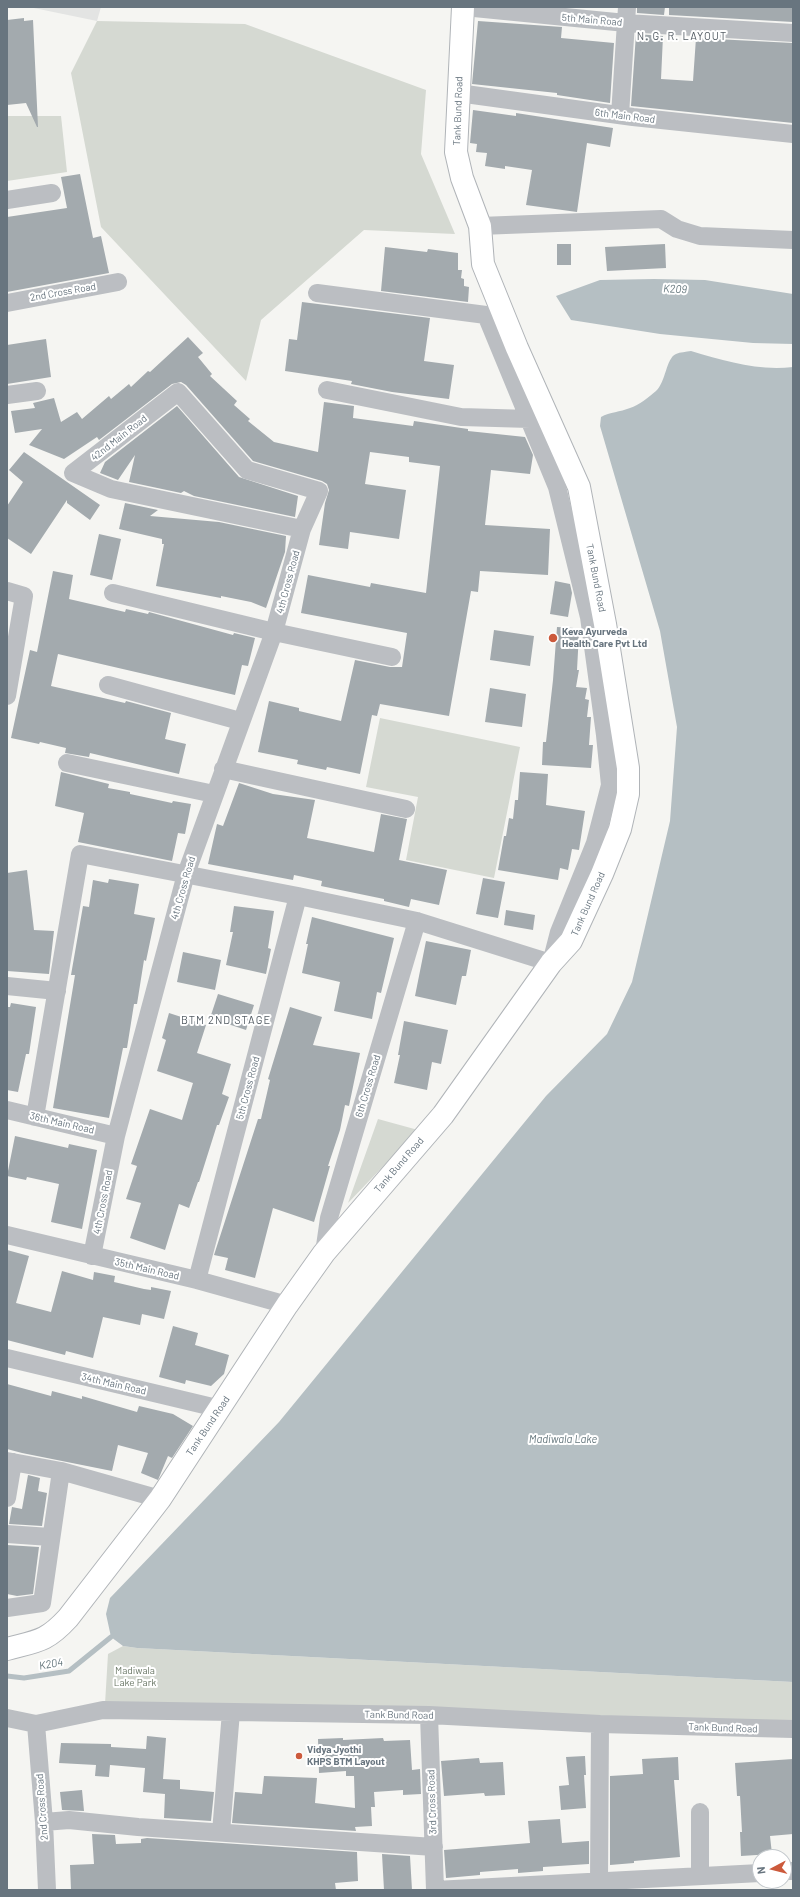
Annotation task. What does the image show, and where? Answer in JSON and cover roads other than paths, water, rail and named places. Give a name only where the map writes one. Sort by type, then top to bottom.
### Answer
[{"type":"main road","name":"Tank Bund Road","points":[[7,1649],[42,1640],[55,1632],[68,1618],[160,1499],[221,1409],[287,1305],[324,1252],[443,1114],[551,963],[571,941],[602,874],[617,836],[628,794],[628,768],[605,624],[578,487],[517,348],[483,264],[480,226],[462,178],[456,152],[458,93],[464,7]]},
{"type":"street","name":"5th Main Road","points":[[464,7],[626,15],[793,33]]},
{"type":"street","points":[[620,115],[626,15]]},
{"type":"street","name":"6th Main Road","points":[[458,93],[620,115],[793,134]]},
{"type":"street","points":[[7,200],[52,193]]},
{"type":"street","points":[[480,226],[661,219],[677,229],[700,236],[793,240]]},
{"type":"street","name":"2nd Cross Road","points":[[7,303],[118,282]]},
{"type":"street","points":[[35,1117],[80,854],[298,896],[417,921],[551,963],[559,932],[595,843],[610,785],[589,617],[557,487],[486,315],[316,293]]},
{"type":"street","points":[[327,390],[461,417],[530,419]]},
{"type":"street","points":[[7,396],[37,391]]},
{"type":"street","name":"42nd Main Road","points":[[178,392],[247,470],[319,491],[302,529],[111,489],[73,473],[178,392]]},
{"type":"street","name":"4th Cross Road","points":[[92,1256],[116,1136],[186,874],[240,721],[274,632],[302,529]]},
{"type":"street","points":[[7,591],[24,596],[7,696]]},
{"type":"street","points":[[113,593],[274,632],[392,657]]},
{"type":"street","points":[[108,685],[240,721]]},
{"type":"street","points":[[67,763],[214,794]]},
{"type":"street","points":[[223,769],[406,809]]},
{"type":"street","name":"5th Cross Road","points":[[198,1280],[298,896]]},
{"type":"street","name":"6th Cross Road","points":[[324,1252],[329,1218],[417,921]]},
{"type":"street","points":[[7,986],[57,991]]},
{"type":"street","name":"36th Main Road","points":[[7,1110],[116,1136]]},
{"type":"street","name":"35th Main Road","points":[[7,1235],[198,1280],[287,1305]]},
{"type":"street","name":"34th Main Road","points":[[7,1358],[221,1409]]},
{"type":"street","points":[[7,1498],[10,1461],[61,1471],[160,1499]]},
{"type":"street","points":[[7,1608],[42,1603],[50,1537],[61,1471]]},
{"type":"street","points":[[7,1534],[50,1537]]},
{"type":"street","name":"Tank Bund Road","points":[[7,1718],[36,1724],[103,1710],[429,1715],[600,1724],[793,1729]]},
{"type":"street","points":[[221,1832],[231,1712]]},
{"type":"street","name":"3rd Cross Road","points":[[429,1715],[435,1890]]},
{"type":"street","name":"2nd Cross Road","points":[[36,1724],[44,1822],[46,1890]]},
{"type":"street","points":[[599,1881],[600,1724]]},
{"type":"street","points":[[700,1812],[700,1876]]},
{"type":"street","points":[[44,1822],[69,1820],[434,1846]]},
{"type":"street","points":[[435,1890],[752,1873]]},
{"type":"water","name":"K209","points":[[600,280],[705,280],[793,294],[793,344],[753,343],[660,334],[571,320],[556,296]]},
{"type":"water","name":"Madiwala Lake","points":[[691,351],[741,364],[767,368],[793,367],[793,1682],[137,1648],[123,1646],[111,1637],[106,1614],[110,1598],[279,1422],[546,1096],[607,1034],[632,982],[670,821],[677,727],[660,631],[600,426],[601,417],[633,407],[644,401],[659,387],[673,356],[678,353]]},
{"type":"waterway","name":"K204","points":[[7,1676],[24,1678],[69,1671],[111,1637]]},
{"type":"place","name":"Keva Ayurveda Health Care Pvt Ltd","points":[[553,638]]},
{"type":"place","name":"Vidya Jyothi KHPS BTM Layout","points":[[299,1756]]},
{"type":"district","name":"N. G. R. LAYOUT","points":[[682,36]]},
{"type":"district","name":"BTM 2ND STAGE","points":[[226,1020]]},
{"type":"park label","name":"Madiwala Lake Park","points":[[135,1676]]}]
